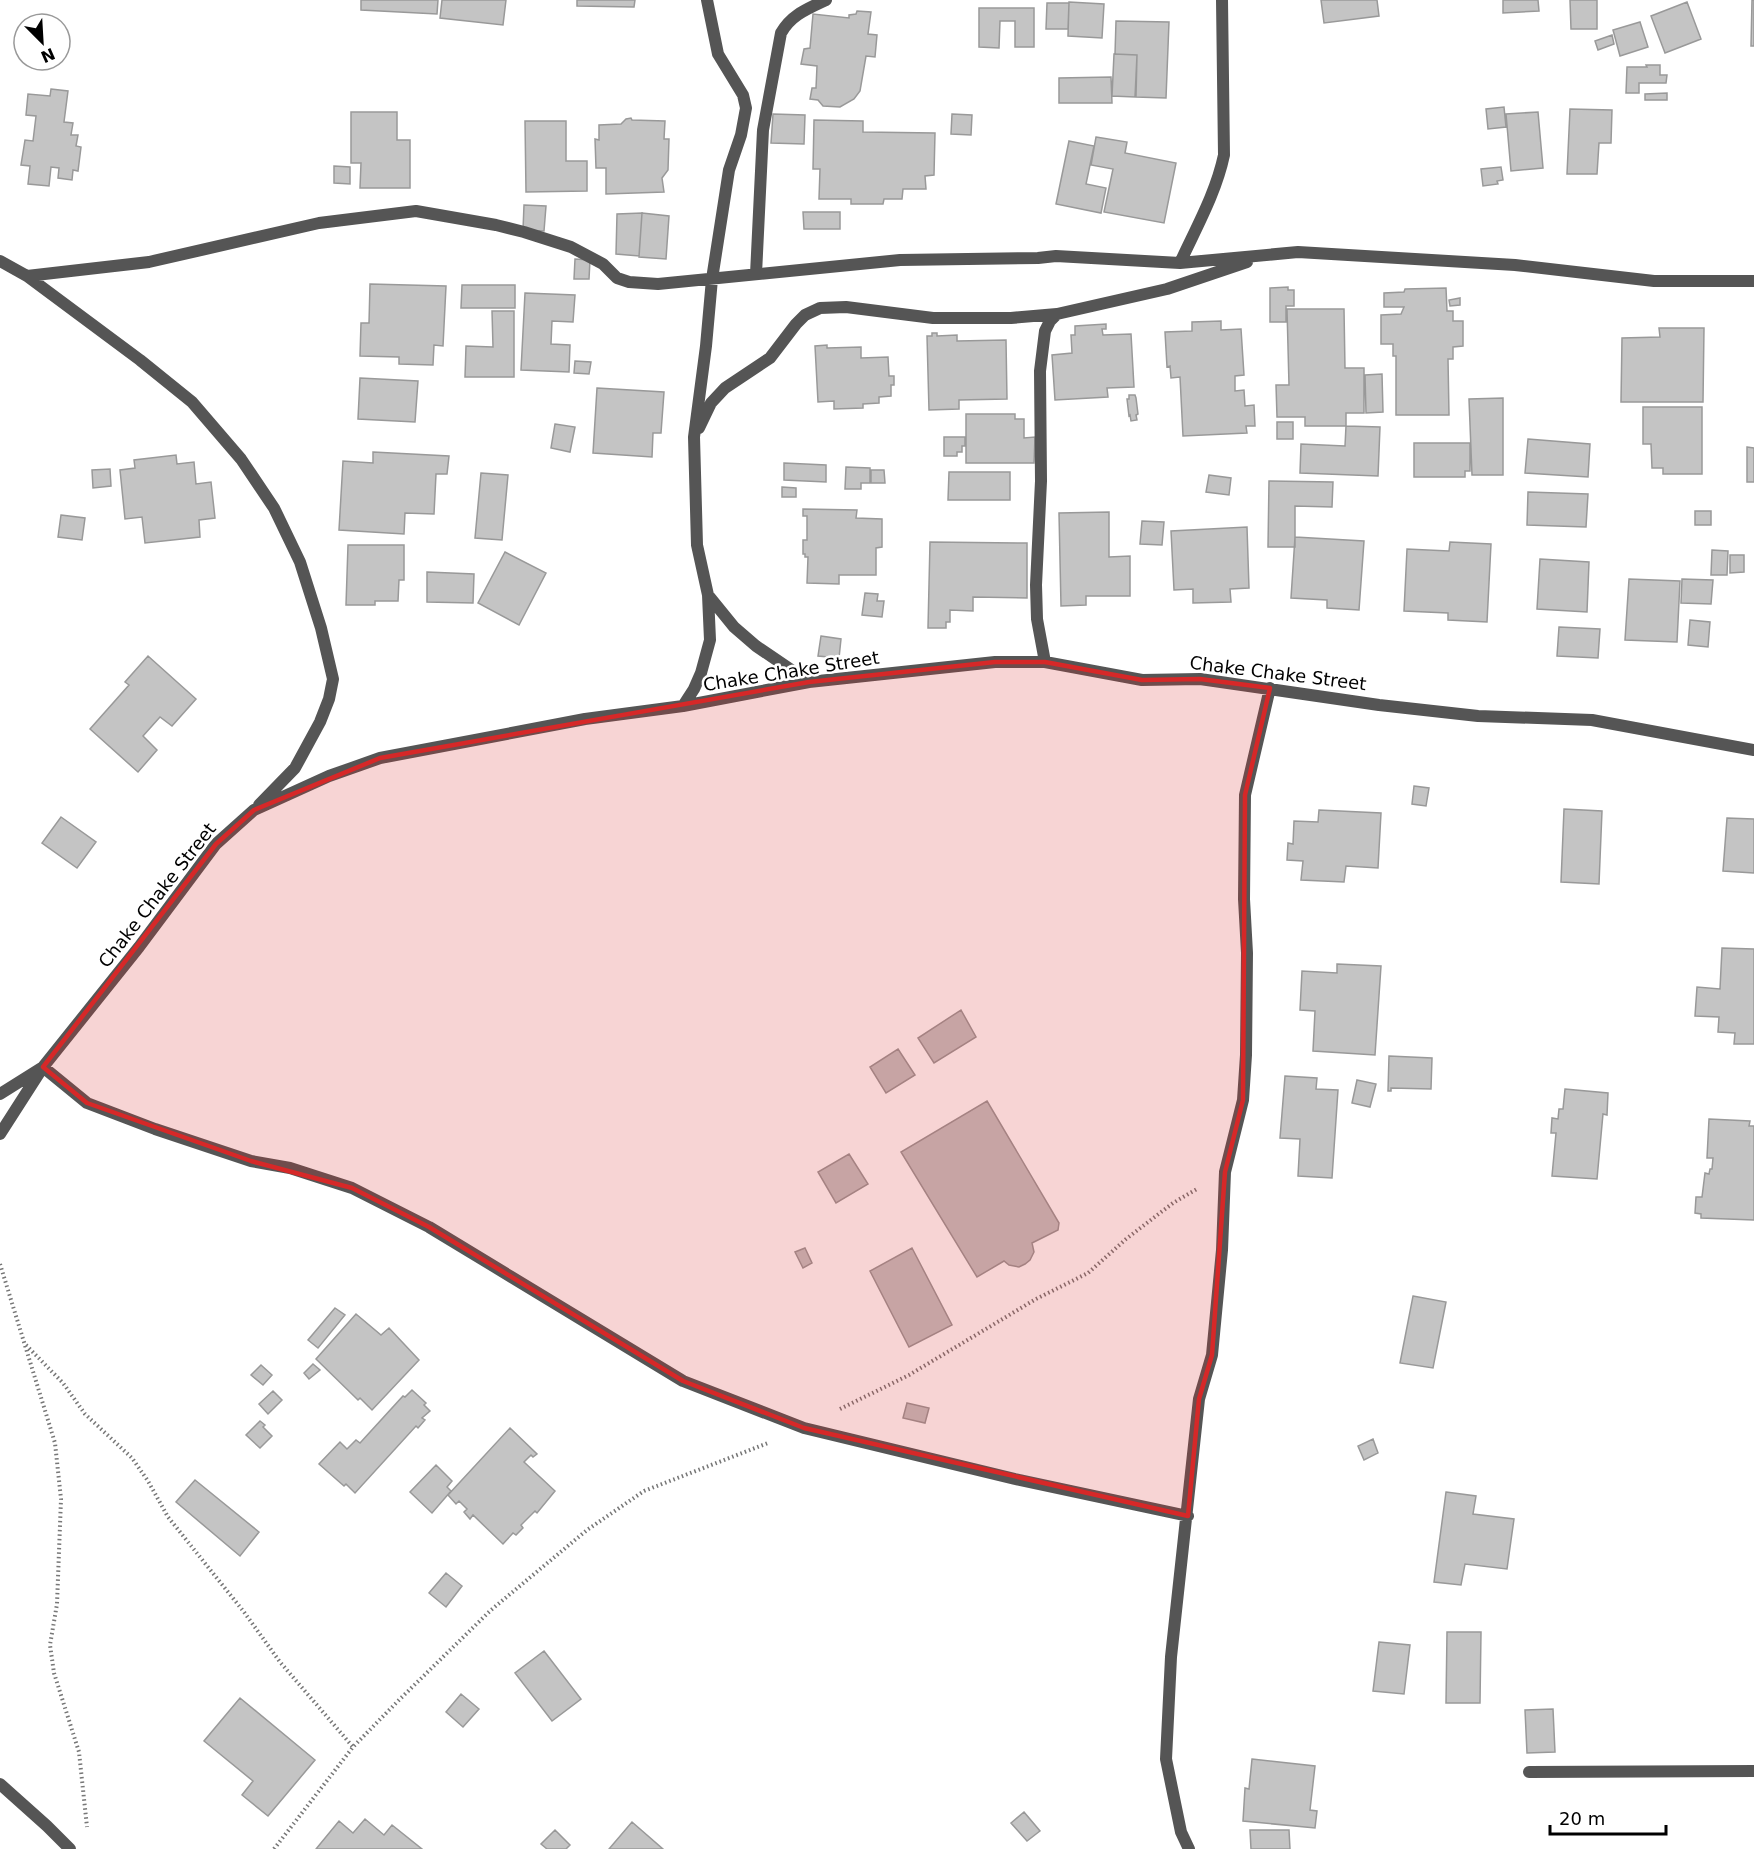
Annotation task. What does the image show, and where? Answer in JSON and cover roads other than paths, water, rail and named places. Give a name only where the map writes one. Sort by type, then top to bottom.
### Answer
[{"type":"street","points":[[707,0],[718,54],[763,130]]},
{"type":"street","points":[[756,274],[763,130],[781,33],[786,23],[798,13],[826,0]]},
{"type":"street","points":[[1180,263],[1209,202],[1221,171],[1224,155],[1222,0]]},
{"type":"street","points":[[683,706],[701,673],[710,640],[708,596],[697,546],[694,437],[712,279],[729,170],[741,135],[746,108],[745,99]]},
{"type":"street","points":[[27,276],[149,262],[319,223],[416,211],[496,225],[571,247],[603,264],[616,278],[628,282],[658,284],[900,260],[1056,256],[1180,263],[1298,252],[1515,265],[1654,281],[1754,281]]},
{"type":"street","points":[[694,437],[711,403],[725,388],[770,358],[805,315],[820,308],[846,307],[933,318],[1011,318],[1057,314],[1167,289],[1266,255]]},
{"type":"street","points":[[0,261],[27,276],[140,360],[192,402],[242,459],[274,508],[300,562],[321,628],[333,679],[329,699],[320,722],[295,768],[254,810]]},
{"type":"street","points":[[1045,662],[1037,620],[1036,585],[1041,481],[1040,371],[1045,331],[1057,314]]},
{"type":"street","points":[[708,596],[734,627],[756,646],[809,682]]},
{"type":"street","name":"Chake Chake Street","points":[[0,1134],[43,1067],[139,947],[216,844],[254,810],[329,776],[380,758],[585,719],[683,706],[809,682],[995,662],[1045,662],[1142,680],[1200,679],[1379,705],[1478,716],[1592,720],[1754,750]]},
{"type":"street","points":[[1189,1849],[1181,1832],[1166,1759],[1171,1657],[1199,1399],[1212,1355],[1222,1250],[1225,1172],[1244,1100],[1247,953],[1244,899],[1245,795],[1270,688]]},
{"type":"street","points":[[0,1094],[43,1067],[87,1103],[155,1129],[251,1161],[290,1168],[352,1188],[429,1227],[683,1381],[804,1428],[1015,1479],[1188,1516]]},
{"type":"street","points":[[1529,1772],[1754,1771]]},
{"type":"street","points":[[0,1784],[70,1849]]}]
